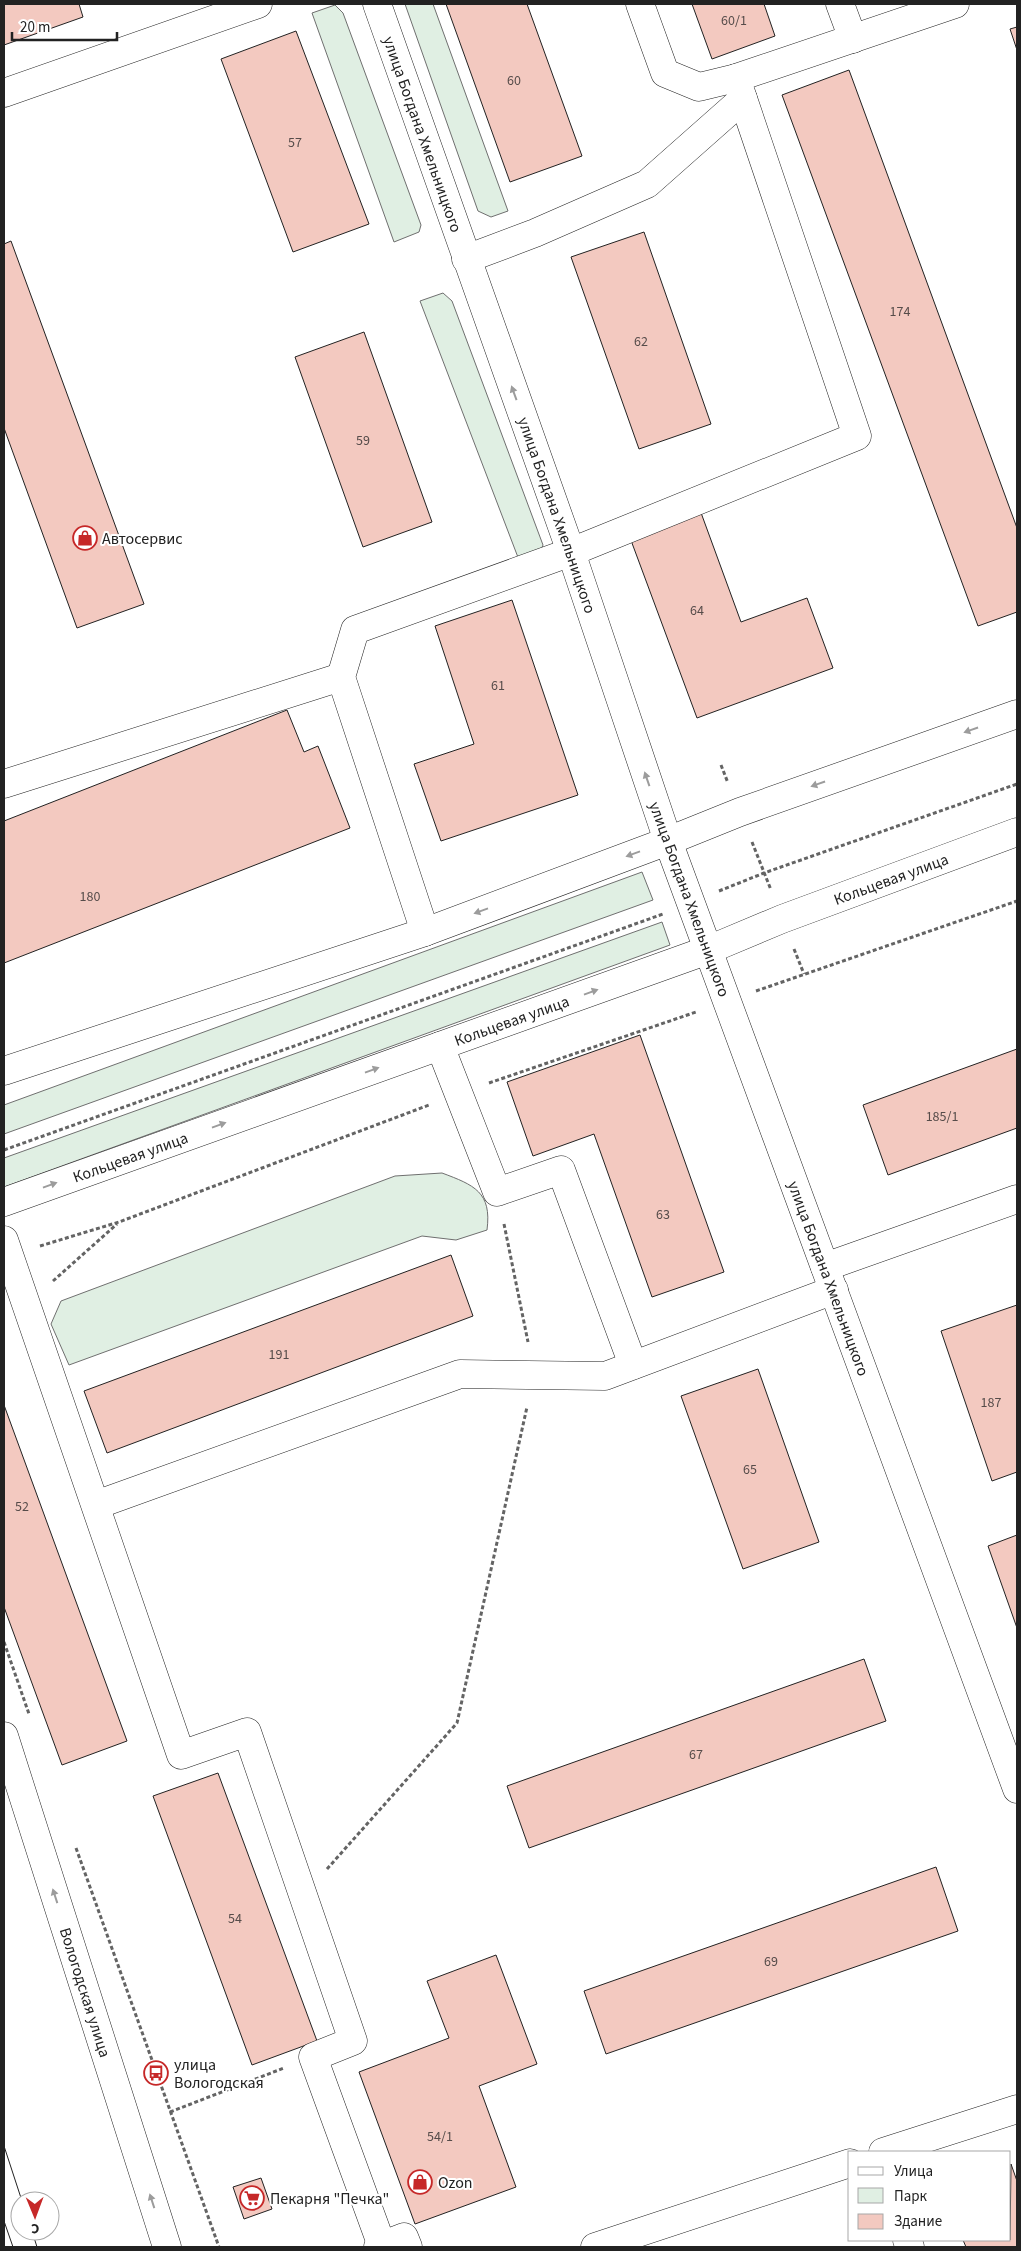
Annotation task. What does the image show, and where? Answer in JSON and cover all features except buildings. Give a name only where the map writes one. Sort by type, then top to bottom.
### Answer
[{"type":"main road","points":[[4,93],[258,4]]},
{"type":"main road","name":"улица Богдана Хмельницкого","points":[[377,4],[571,552],[668,841],[1017,1789]]},
{"type":"main road","points":[[640,4],[664,73],[699,87],[740,88]]},
{"type":"main road","points":[[840,4],[853,39]]},
{"type":"main road","points":[[466,259],[535,233],[647,184],[740,88],[853,39],[955,4]]},
{"type":"main road","points":[[425,932],[340,677],[355,630],[571,552],[857,436],[740,88]]},
{"type":"main road","points":[[4,784],[340,677]]},
{"type":"main road","points":[[4,1071],[425,932],[740,812],[1017,714]]},
{"type":"main road","name":"Кольцевая улица","points":[[4,1202],[708,950],[782,919],[1017,832]]},
{"type":"main road","points":[[440,1046],[497,1192],[561,1170],[633,1365]]},
{"type":"main road","points":[[96,1505],[460,1374],[605,1376],[1017,1199]]},
{"type":"main road","points":[[7,1248],[181,1754],[247,1732],[353,2040],[313,2056],[390,2247]]},
{"type":"main road","name":"Вологодская улица","points":[[4,1736],[167,2247]]},
{"type":"main road","points":[[886,2151],[1017,2109]]},
{"type":"main road","points":[[595,2247],[638,2240],[848,2164]]},
{"type":"path","points":[[721,765],[804,974]]},
{"type":"path","points":[[4,1150],[691,903],[764,873],[1017,784]]},
{"type":"path","points":[[7,1248],[119,1222],[459,1094],[1017,900]]},
{"type":"path","points":[[304,1896],[456,1723],[534,1375],[497,1192]]},
{"type":"path","points":[[27,1304],[119,1222]]},
{"type":"path","points":[[4,1642],[32,1723]]},
{"type":"path","points":[[74,1842],[219,2247]]},
{"type":"path","points":[[170,2112],[313,2056]]},
{"type":"green space","points":[[405,4],[433,4],[508,211],[491,217],[478,211]]},
{"type":"green space","points":[[335,5],[343,13],[421,225],[419,232],[394,242],[312,13]]},
{"type":"green space","points":[[443,293],[452,301],[543,545],[540,552],[519,560],[420,301]]},
{"type":"green space","points":[[642,872],[653,900],[4,1134],[4,1105]]},
{"type":"green space","points":[[662,922],[670,945],[4,1187],[4,1158]]},
{"type":"green space","points":[[442,1173],[472,1186],[483,1198],[487,1207],[487,1230],[456,1240],[422,1236],[69,1365],[51,1324],[61,1301],[395,1176]]},
{"type":"tram line","points":[[4,2146],[19,2191]]},
{"type":"tram line","points":[[4,2221],[13,2247]]},
{"type":"tram line","points":[[35,2241],[37,2247]]},
{"type":"place","name":"Автосервис","points":[[85,538]]},
{"type":"place","name":"улица Вологодская","points":[[156,2073]]},
{"type":"place","name":"Ozon","points":[[420,2182]]},
{"type":"place","name":"Пекарня \"Печка\"","points":[[252,2198]]}]
